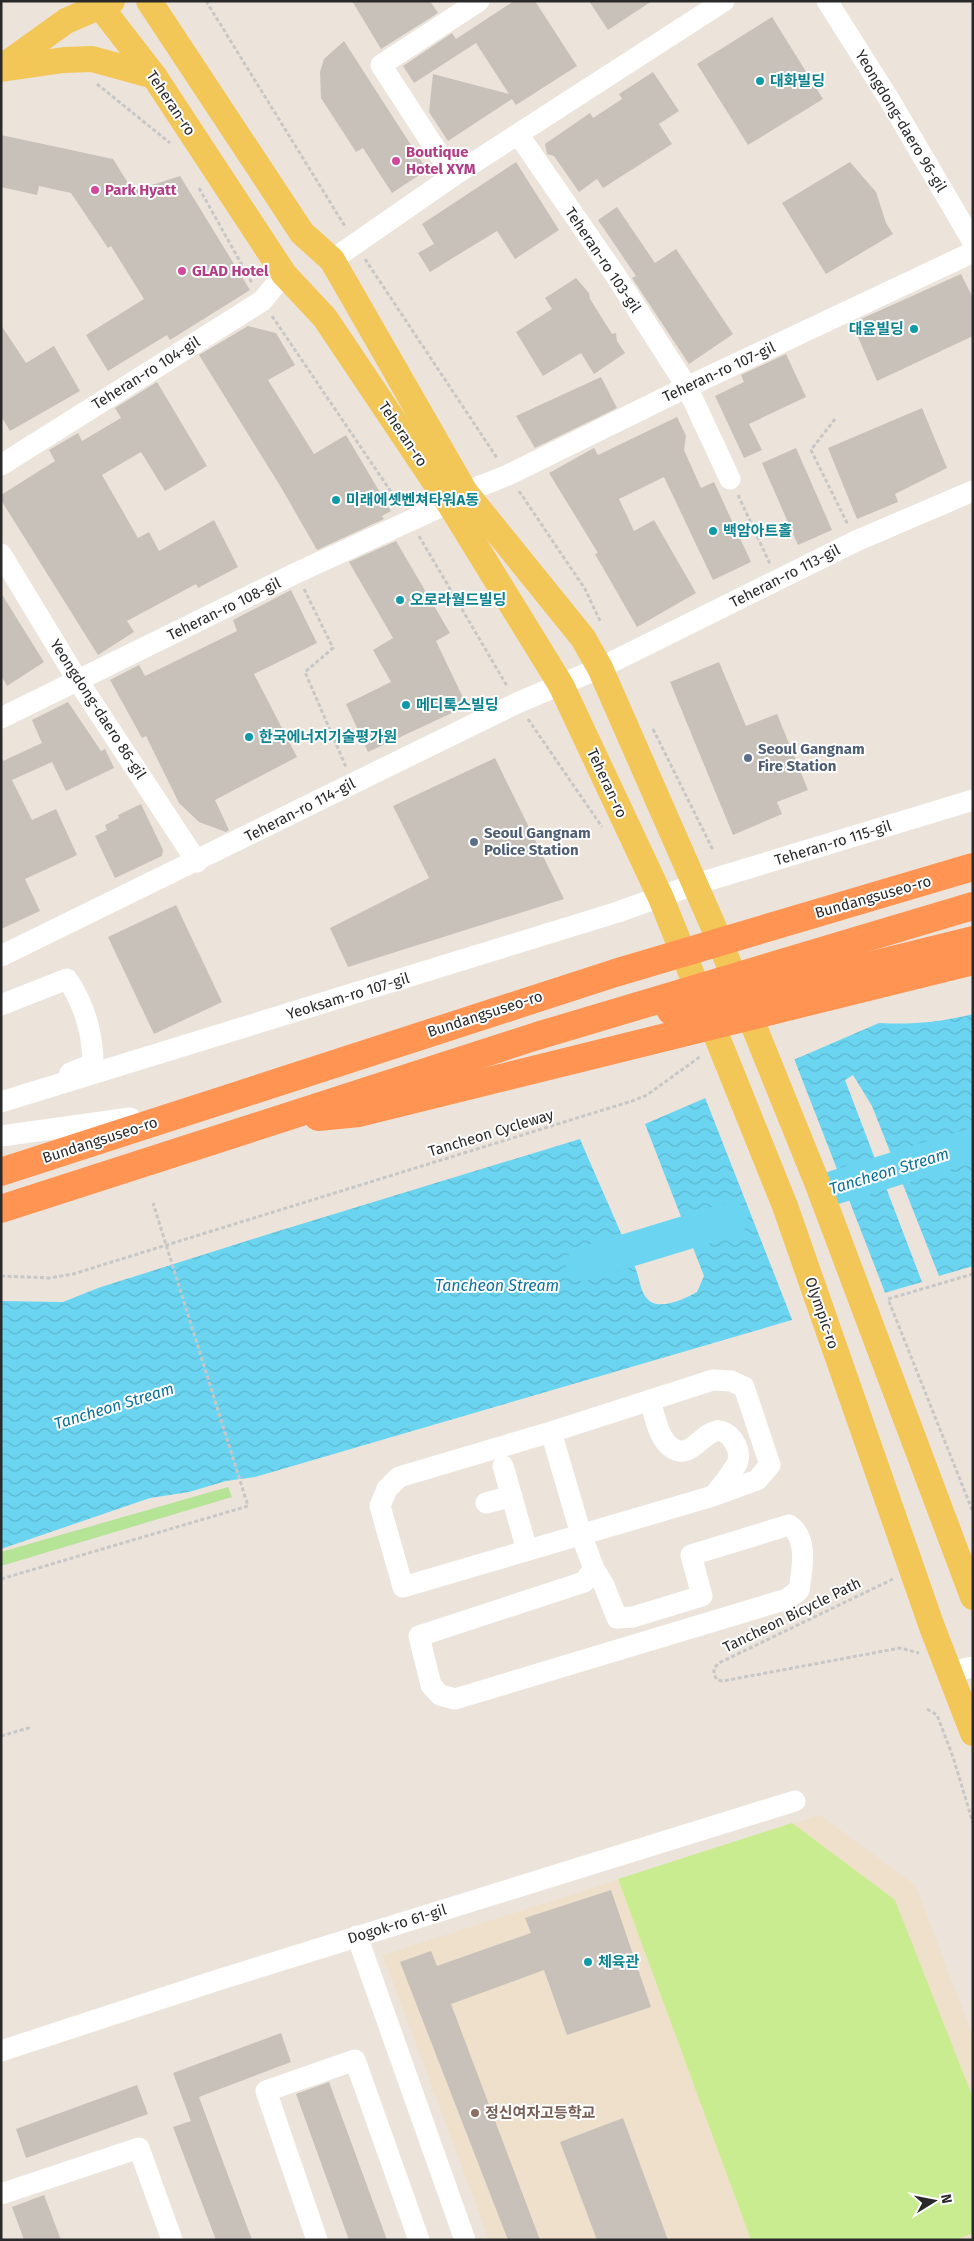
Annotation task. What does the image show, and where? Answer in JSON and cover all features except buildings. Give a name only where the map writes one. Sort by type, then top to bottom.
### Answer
[{"type":"highway","name":"Bundangsuseo-ro","points":[[1,1172],[615,973],[973,867]]},
{"type":"highway","points":[[1,1208],[537,1036],[973,906]]},
{"type":"highway","points":[[537,1036],[726,1001],[973,940]]},
{"type":"highway","points":[[259,1124],[359,1113],[973,961]]},
{"type":"main road","name":"Teheran-ro","points":[[149,1],[302,233],[332,260],[457,498],[561,685],[661,898]]},
{"type":"main road","name":"Teheran-ro","points":[[103,3],[154,76],[284,274],[325,318],[457,498],[583,638],[600,668],[693,885]]},
{"type":"main road","points":[[1,68],[66,20],[103,3]]},
{"type":"main road","points":[[1,68],[64,60],[92,59],[154,76]]},
{"type":"main road","points":[[693,885],[715,930],[818,1185],[973,1596]]},
{"type":"main road","name":"Olympic-ro","points":[[661,898],[784,1206],[932,1627],[961,1669],[973,1733]]},
{"type":"street","points":[[453,176],[381,65],[479,1]]},
{"type":"street","points":[[332,260],[453,176],[724,1]]},
{"type":"street","name":"Yeongdong-daero 96-gil","points":[[828,1],[889,99],[973,242]]},
{"type":"street","name":"Teheran-ro 103-gil","points":[[518,134],[614,273],[687,387],[730,478]]},
{"type":"street","name":"Teheran-ro 107-gil","points":[[457,498],[973,252]]},
{"type":"street","name":"Teheran-ro 104-gil","points":[[1,465],[262,301],[284,274]]},
{"type":"street","name":"Teheran-ro 113-gil","points":[[600,668],[856,541],[973,491]]},
{"type":"street","name":"Teheran-ro 108-gil","points":[[1,718],[296,573],[411,522],[457,498]]},
{"type":"street","name":"Yeongdong-daero 86-gil","points":[[1,554],[78,681],[197,862]]},
{"type":"street","name":"Teheran-ro 114-gil","points":[[1,956],[197,862],[352,783],[517,703],[600,668]]},
{"type":"street","name":"Teheran-ro 115-gil","points":[[693,885],[973,800]]},
{"type":"street","name":"Yeoksam-ro 107-gil","points":[[1,1102],[45,1090],[661,898],[693,885]]},
{"type":"street","points":[[1,1005],[67,979],[79,996],[93,1048],[93,1064],[64,1075],[45,1090]]},
{"type":"street","points":[[1,1136],[130,1118]]},
{"type":"street","points":[[713,1380],[731,1381],[744,1387],[770,1465],[757,1480],[712,1496],[403,1587],[380,1506],[387,1489],[399,1477],[551,1432],[713,1380]]},
{"type":"street","points":[[650,1400],[662,1438],[673,1449],[685,1450],[696,1446],[709,1434],[718,1431],[727,1434],[737,1446],[739,1460],[728,1480],[712,1496]]},
{"type":"street","points":[[551,1432],[581,1534],[594,1569],[604,1585],[617,1618],[634,1617],[702,1596],[691,1555],[789,1525],[793,1528],[802,1550],[804,1563],[798,1590],[787,1599],[455,1699],[440,1696],[431,1685],[419,1636],[584,1582],[594,1569]]},
{"type":"street","points":[[503,1466],[527,1550]]},
{"type":"street","points":[[486,1503],[512,1496]]},
{"type":"street","name":"Dogok-ro 61-gil","points":[[1,2051],[357,1936],[795,1801]]},
{"type":"street","points":[[357,1936],[464,2240]]},
{"type":"street","points":[[317,2240],[266,2091],[355,2060],[419,2240]]},
{"type":"street","points":[[1,2194],[139,2148],[172,2240]]},
{"type":"path","points":[[206,1],[390,298],[585,589],[603,627]]},
{"type":"path","points":[[92,59],[92,81],[176,148]]},
{"type":"path","points":[[196,182],[262,301],[411,522],[517,703],[605,832]]},
{"type":"path","points":[[835,419],[811,450],[856,541]]},
{"type":"path","points":[[730,478],[777,580]]},
{"type":"path","points":[[296,573],[334,648],[305,672],[352,783]]},
{"type":"path","points":[[652,726],[712,850]]},
{"type":"path","name":"Tancheon Cycleway","points":[[1,1276],[50,1278],[74,1274],[632,1100],[647,1095],[704,1054]]},
{"type":"path","points":[[1,1579],[248,1506],[153,1204]]},
{"type":"path","points":[[973,1274],[888,1299],[973,1512]]},
{"type":"path","name":"Tancheon Bicycle Path","points":[[894,1579],[719,1664],[714,1668],[714,1674],[717,1680],[723,1681],[900,1648],[921,1654]]},
{"type":"path","points":[[927,1708],[937,1715],[953,1757],[973,1823]]},
{"type":"path","points":[[1,1736],[32,1727]]},
{"type":"shaded area","points":[[820,1815],[916,1886],[973,2037],[973,2240],[489,2240],[383,1955]]},
{"type":"green space","points":[[228,1487],[232,1497],[1,1566],[1,1552]]},
{"type":"green space","points":[[792,1823],[895,1900],[973,2098],[973,2233],[955,2240],[751,2240],[618,1879]]},
{"type":"water","name":"Tancheon Stream","points":[[973,1014],[973,1266],[939,1276],[872,1106],[853,1075],[845,1080],[922,1282],[255,1477],[226,1481],[189,1492],[150,1498],[1,1549],[1,1301],[63,1302],[98,1288],[272,1233],[580,1139],[637,1271],[645,1296],[653,1303],[658,1304],[676,1302],[697,1292],[704,1276],[645,1124],[879,1023],[903,1024],[926,1022]]},
{"type":"pier","points":[[793,1056],[886,1295],[793,1322],[704,1095]]},
{"type":"waterway","name":"Tancheon Stream","points":[[836,1187],[973,1145]]},
{"type":"waterway","name":"Tancheon Stream","points":[[583,1264],[731,1219]]},
{"type":"place","name":"대화빌딩","points":[[760,81]]},
{"type":"place","name":"Boutique Hotel XYM","points":[[396,161]]},
{"type":"place","name":"Park Hyatt","points":[[95,190]]},
{"type":"place","name":"GLAD Hotel","points":[[182,271]]},
{"type":"place","name":"대윤빌딩","points":[[914,329]]},
{"type":"place","name":"미래에셋벤쳐타워A동","points":[[336,500]]},
{"type":"place","name":"백암아트홀","points":[[713,531]]},
{"type":"place","name":"오로라월드빌딩","points":[[400,600]]},
{"type":"place","name":"메디톡스빌딩","points":[[406,705]]},
{"type":"place","name":"한국에너지기술평가원","points":[[249,737]]},
{"type":"place","name":"Seoul Gangnam Fire Station","points":[[748,758]]},
{"type":"place","name":"Seoul Gangnam Police Station","points":[[474,842]]},
{"type":"place","name":"체육관","points":[[588,1962]]},
{"type":"place","name":"정신여자고등학교","points":[[475,2113]]}]
